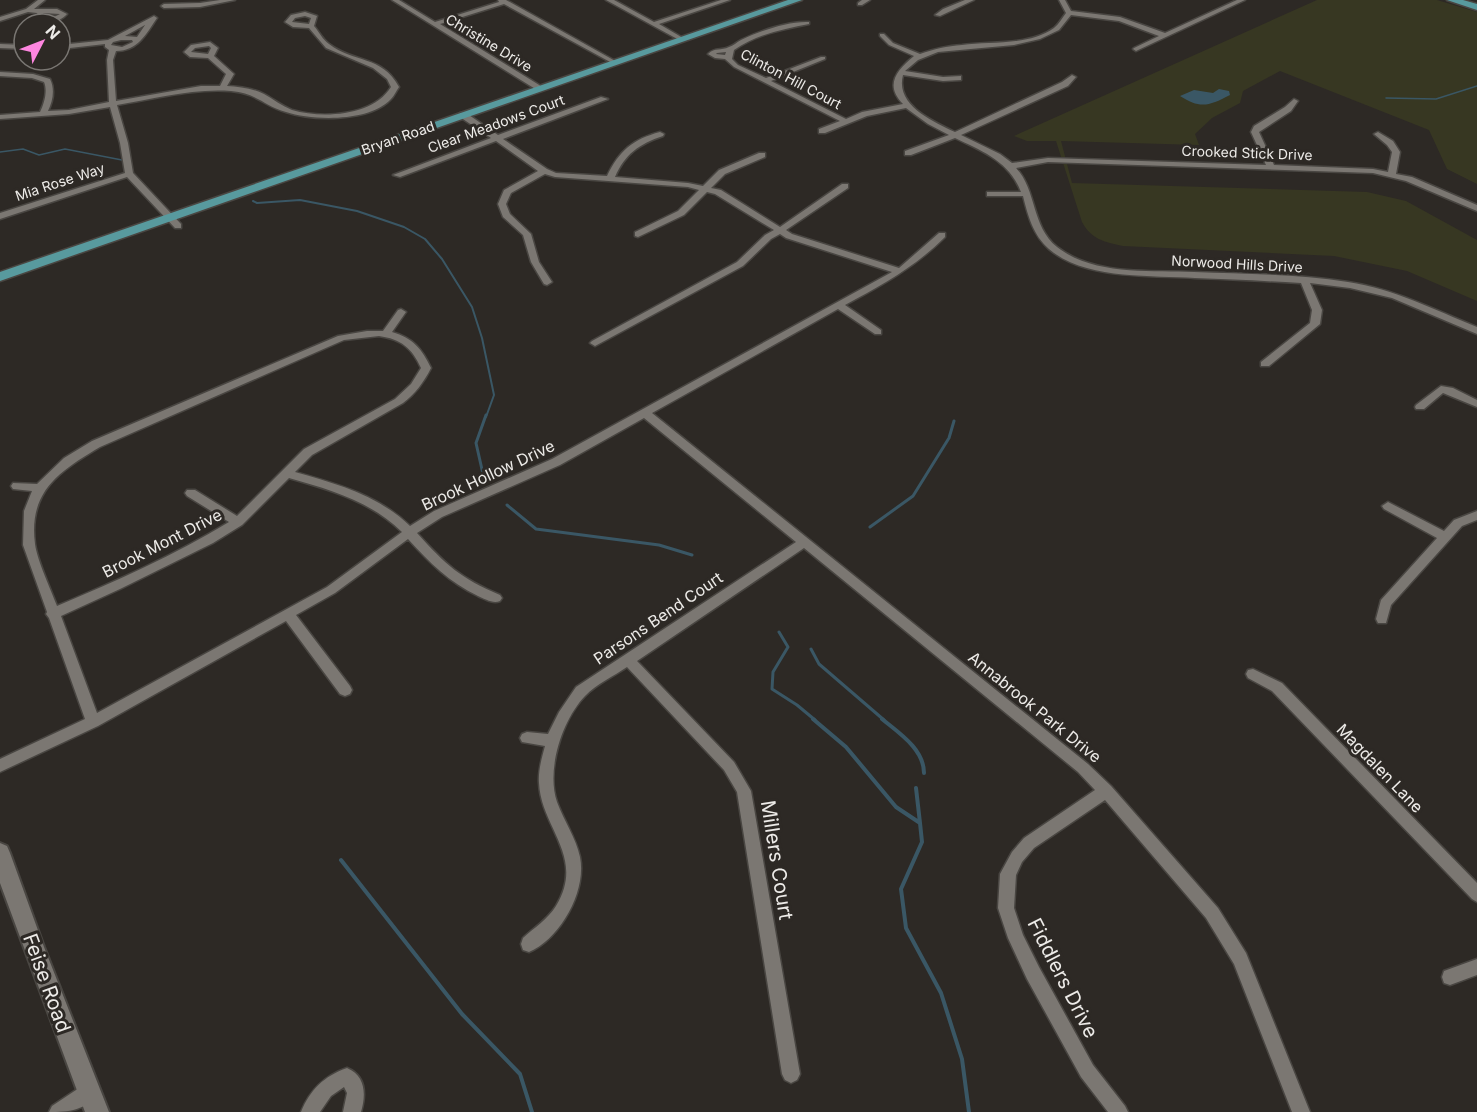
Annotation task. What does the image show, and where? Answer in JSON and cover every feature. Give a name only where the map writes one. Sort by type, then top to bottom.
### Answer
[{"type":"main road","name":"Bryan Road","points":[[0,277],[174,222],[540,88],[797,0]]},
{"type":"main road","points":[[1452,0],[1477,7]]},
{"type":"main road","name":"Feise Road","points":[[0,853],[92,1102]]},
{"type":"street","points":[[0,18],[28,10],[42,0]]},
{"type":"street","points":[[111,66],[137,41],[165,3],[200,5],[232,0]]},
{"type":"street","name":"Christine Drive","points":[[395,0],[540,88]]},
{"type":"street","points":[[609,0],[681,39]]},
{"type":"street","points":[[694,0],[707,6]]},
{"type":"street","points":[[653,24],[727,0]]},
{"type":"street","points":[[938,15],[971,0]]},
{"type":"street","points":[[1062,0],[1069,13]]},
{"type":"street","points":[[1136,49],[1242,0]]},
{"type":"street","points":[[434,24],[503,1],[614,62]]},
{"type":"street","points":[[28,10],[36,12]]},
{"type":"street","points":[[1069,13],[1120,19],[1164,35]]},
{"type":"street","points":[[822,131],[865,114],[906,106],[897,91],[900,72],[921,57],[947,49],[1019,42],[1043,37],[1064,25],[1069,13]]},
{"type":"street","points":[[110,45],[154,18]]},
{"type":"street","name":"Clinton Hill Court","points":[[807,23],[740,44],[730,53],[733,64],[845,121]]},
{"type":"street","points":[[0,117],[43,112],[69,112],[176,91],[223,87],[252,92],[268,98],[286,111],[317,116],[338,115],[366,109],[383,102],[392,95],[395,87],[386,74],[326,46],[311,26]]},
{"type":"street","points":[[882,35],[891,44],[921,57]]},
{"type":"street","points":[[110,45],[127,37],[137,41]]},
{"type":"street","points":[[110,45],[113,105],[124,143],[129,174],[174,222]]},
{"type":"street","points":[[72,47],[110,45],[130,47]]},
{"type":"street","points":[[210,56],[230,74],[223,87]]},
{"type":"street","points":[[765,81],[823,58]]},
{"type":"street","points":[[900,72],[943,79],[958,78]]},
{"type":"street","points":[[0,74],[33,76],[47,81],[50,87],[47,105],[43,112]]},
{"type":"street","points":[[908,153],[956,135],[1065,84],[1072,77]]},
{"type":"street","name":"Clear Meadows Court","points":[[397,175],[604,99]]},
{"type":"street","points":[[1271,167],[1255,132],[1257,128],[1288,110],[1294,101]]},
{"type":"street","name":"Norwood Hills Drive","points":[[906,106],[989,151],[1011,166],[1022,178],[1039,232],[1058,251],[1084,264],[1115,271],[1304,280],[1350,285],[1387,294],[1428,308],[1477,331]]},
{"type":"street","points":[[463,116],[544,171],[566,177],[705,188],[734,200],[779,231],[800,240],[900,271]]},
{"type":"street","points":[[610,179],[624,152],[634,144],[660,134]]},
{"type":"street","points":[[1378,134],[1390,143],[1396,152],[1392,174]]},
{"type":"street","points":[[638,234],[673,218],[722,172],[762,155]]},
{"type":"street","name":"Crooked Stick Drive","points":[[1011,166],[1048,160],[1373,171],[1409,179],[1477,208]]},
{"type":"street","points":[[544,171],[507,192],[502,204],[506,215],[527,234],[535,262],[547,282]]},
{"type":"street","name":"Mia Rose Way","points":[[0,216],[129,174]]},
{"type":"street","points":[[595,343],[740,264],[768,237],[845,186]]},
{"type":"street","points":[[990,194],[1027,194]]},
{"type":"street","name":"Brook Hollow Drive","points":[[0,766],[93,722],[332,590],[409,532],[460,503],[556,462],[900,271],[942,235]]},
{"type":"street","points":[[1265,364],[1315,324],[1317,310],[1304,280]]},
{"type":"street","points":[[838,305],[878,332]]},
{"type":"street","points":[[386,334],[400,312]]},
{"type":"street","name":"Brook Mont Drive","points":[[52,614],[116,586],[209,540],[238,522],[308,452],[411,393],[426,368],[415,346],[401,337],[386,334],[371,333],[341,338],[96,444],[68,461],[39,488],[30,511],[29,545],[52,614],[93,722]]},
{"type":"street","points":[[1420,406],[1441,389],[1449,390],[1477,404]]},
{"type":"street","name":"Annabrook Park Drive","points":[[645,413],[1083,768],[1106,791],[1212,913],[1239,959],[1301,1112]]},
{"type":"street","points":[[287,473],[352,493],[382,509],[409,532],[448,572],[496,598]]},
{"type":"street","points":[[17,486],[39,488]]},
{"type":"street","points":[[190,493],[238,522]]},
{"type":"street","points":[[1388,506],[1444,537]]},
{"type":"street","points":[[1382,620],[1385,603],[1444,537],[1458,523],[1477,515]]},
{"type":"street","name":"Parsons Bend Court","points":[[529,944],[564,909],[574,878],[572,847],[553,810],[546,783],[552,741],[559,720],[581,691],[803,543]]},
{"type":"street","points":[[288,614],[345,690]]},
{"type":"street","name":"Millers Court","points":[[627,659],[729,766],[744,791],[791,1074]]},
{"type":"street","name":"Magdalen Lane","points":[[1253,674],[1277,687],[1477,894]]},
{"type":"street","points":[[527,738],[552,741]]},
{"type":"street","name":"Fiddlers Drive","points":[[1106,791],[1029,843],[1017,857],[1008,874],[1006,908],[1016,938],[1033,973],[1082,1062],[1119,1112]]},
{"type":"street","points":[[1450,977],[1477,967]]},
{"type":"street","points":[[310,1112],[324,1088],[347,1077],[354,1082],[357,1096],[352,1112]]},
{"type":"street","points":[[58,1112],[92,1102]]},
{"type":"green space","points":[[1317,0],[1437,0],[1477,12],[1477,184],[1447,169],[1429,130],[1280,71],[1243,91],[1240,103],[1212,118],[1195,134],[1199,145],[1061,141],[1072,183],[1367,192],[1406,201],[1477,240],[1477,301],[1407,271],[1334,256],[1123,246],[1104,241],[1094,236],[1082,222],[1056,141],[1027,141],[1014,136]]},
{"type":"water","points":[[1219,89],[1229,91],[1230,95],[1210,104],[1193,103],[1180,96],[1194,90],[1213,93]]},
{"type":"waterway","points":[[1386,98],[1436,99],[1477,86]]},
{"type":"waterway","points":[[0,152],[23,149],[39,155],[65,149],[122,160]]},
{"type":"waterway","points":[[253,201],[257,203],[300,200],[357,211],[404,227],[425,239],[442,259],[472,307],[482,338],[494,395],[486,417]]},
{"type":"waterway","points":[[483,474],[476,443],[486,415]]},
{"type":"waterway","points":[[870,527],[913,496],[949,438],[954,421]]},
{"type":"waterway","points":[[507,505],[536,529],[659,545],[692,555]]},
{"type":"waterway","points":[[779,632],[788,647],[773,672],[772,689],[815,720]]},
{"type":"waterway","points":[[811,649],[819,664],[884,720]]},
{"type":"waterway","points":[[813,719],[846,747],[896,807],[920,823]]},
{"type":"waterway","points":[[882,719],[915,749],[920,756],[924,773]]},
{"type":"waterway","points":[[916,788],[920,823]]},
{"type":"waterway","points":[[920,823],[922,842],[901,889],[906,928],[941,993],[962,1059],[969,1112]]},
{"type":"waterway","points":[[341,860],[462,1014],[520,1074],[532,1112]]}]
